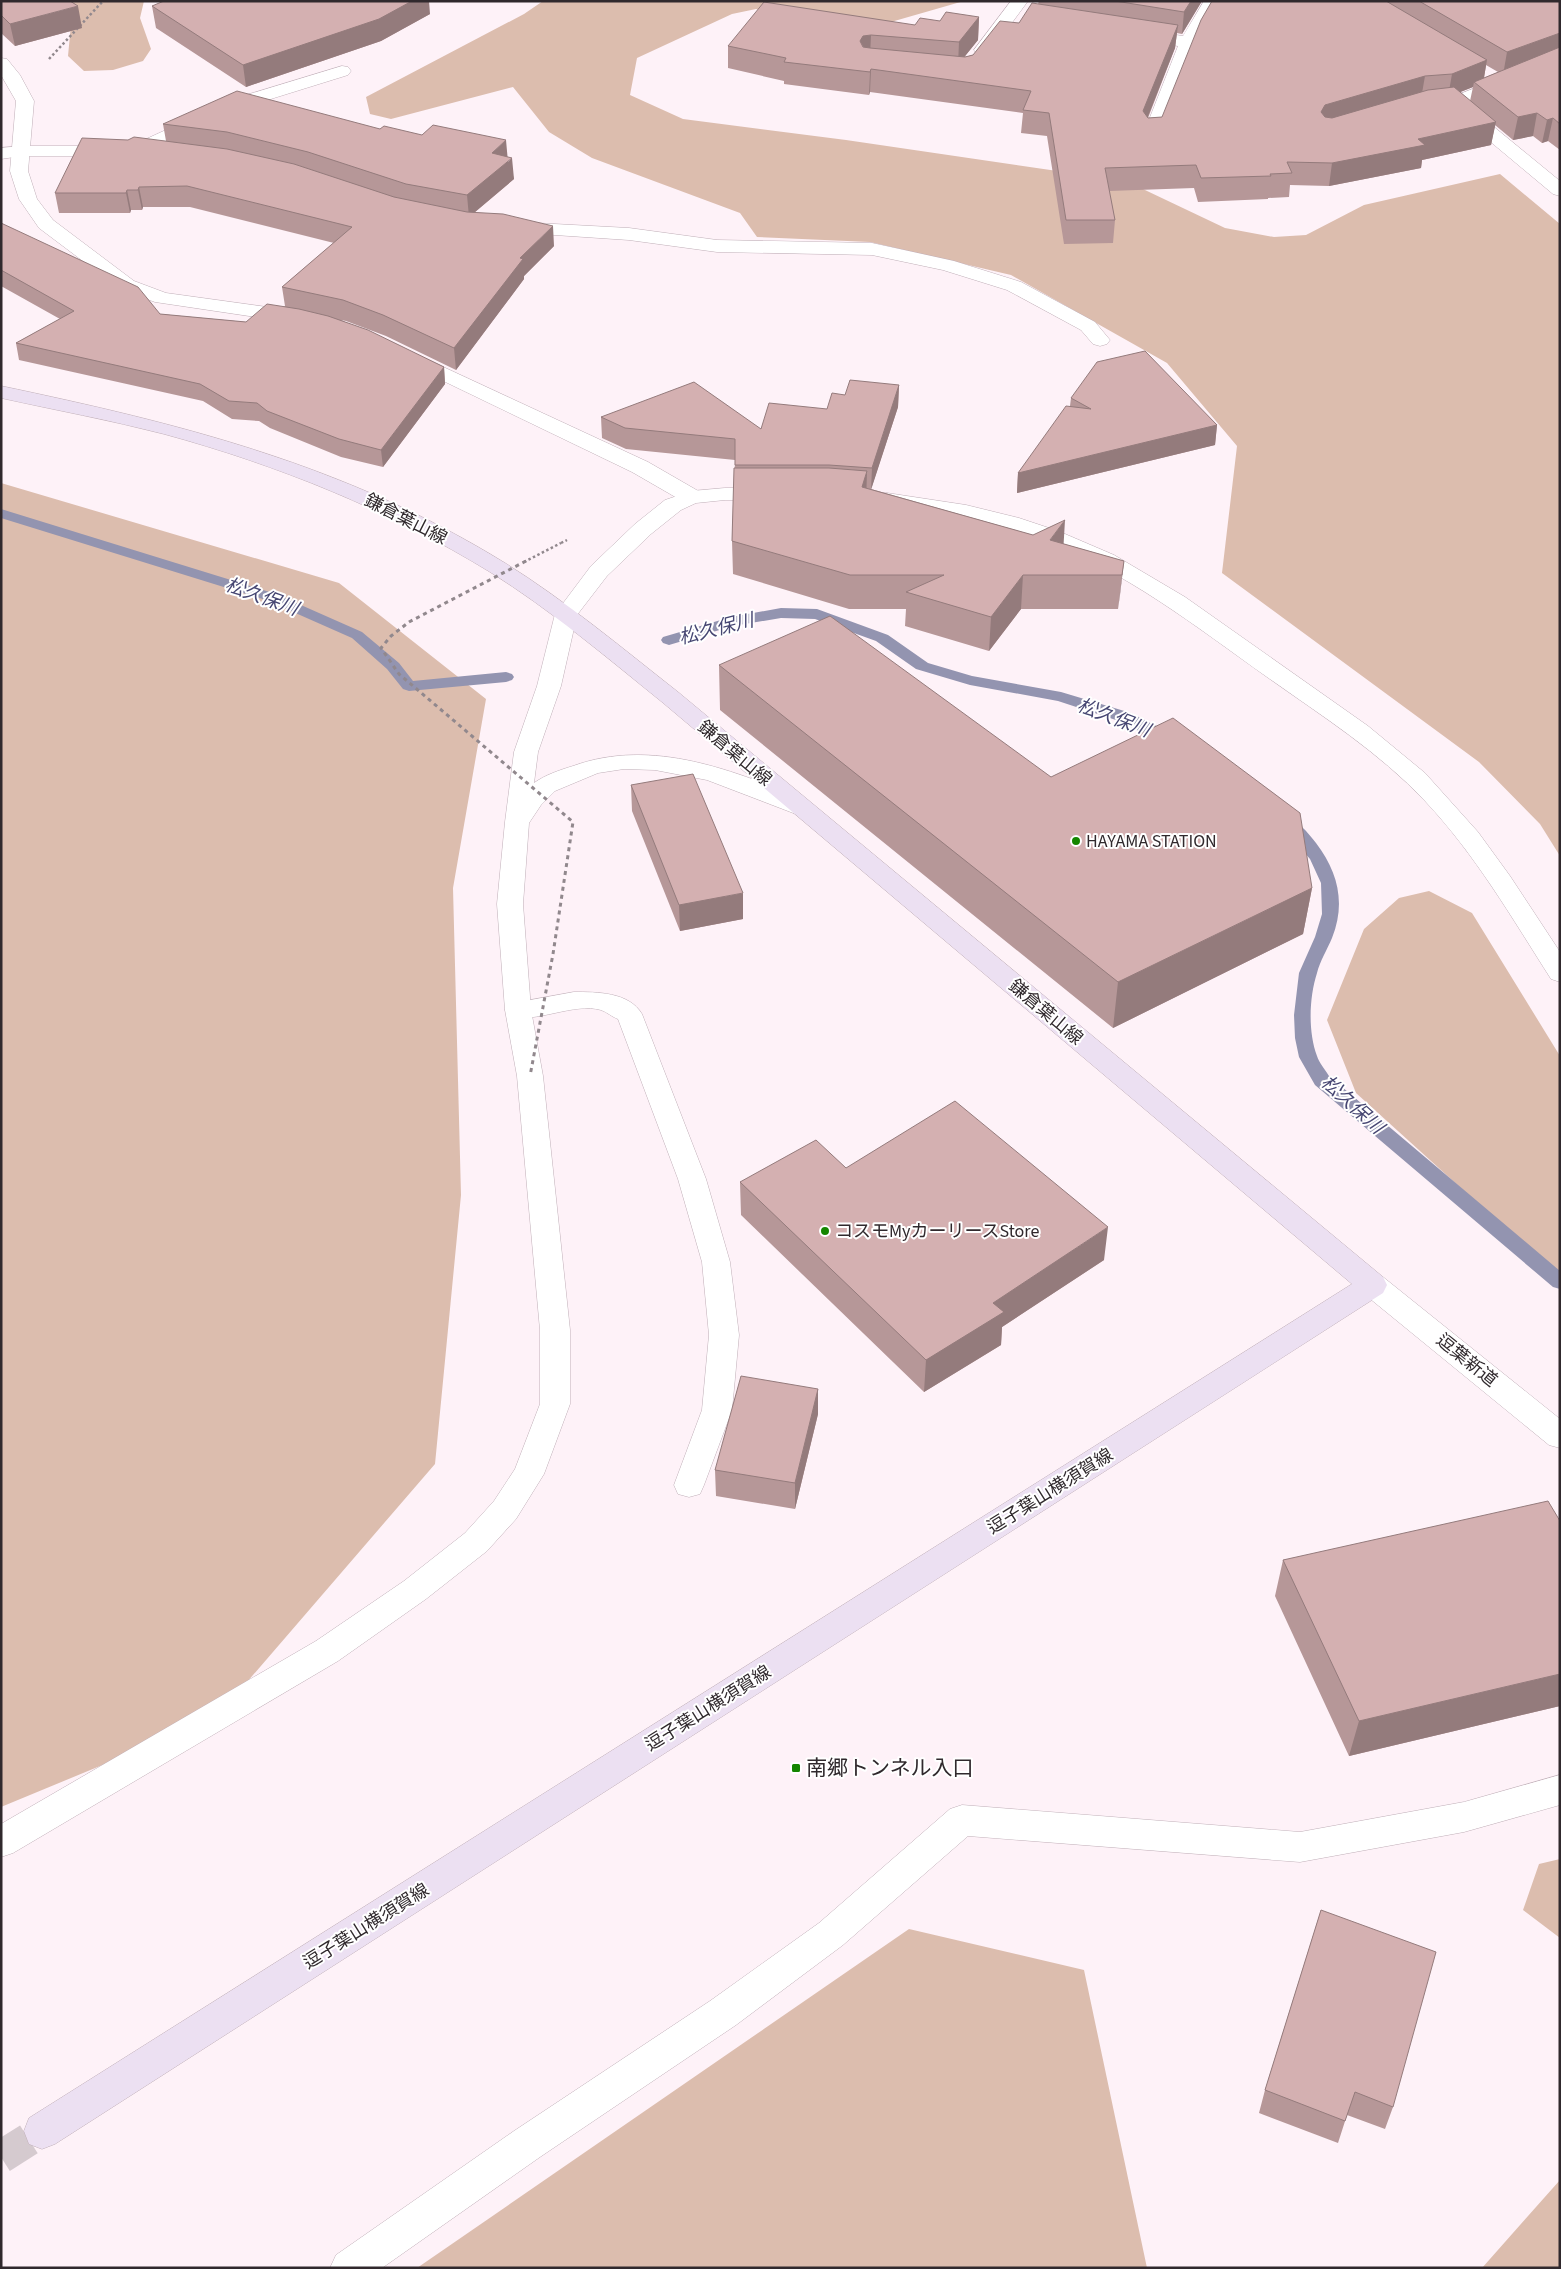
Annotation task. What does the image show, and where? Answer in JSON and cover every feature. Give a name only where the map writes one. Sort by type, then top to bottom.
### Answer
[{"type":"main road","name":"鎌倉葉山線","points":[[1,392],[172,430],[248,453],[383,505],[497,568],[566,614],[670,698],[1373,1285]]},
{"type":"main road","name":"逗子葉山横須賀線","points":[[42,2131],[1373,1285]]},
{"type":"street","points":[[1152,135],[1188,42],[1213,1]]},
{"type":"street","points":[[970,66],[1015,8],[1029,18]]},
{"type":"street","points":[[1123,32],[1188,42]]},
{"type":"street","points":[[1560,60],[1445,104],[1560,190]]},
{"type":"street","points":[[1,63],[14,80],[25,101],[19,171],[28,199],[46,224],[127,285],[162,298],[312,320]]},
{"type":"street","points":[[137,150],[239,103],[342,71]]},
{"type":"street","points":[[1484,73],[1500,83]]},
{"type":"street","points":[[1,154],[21,151],[137,150],[174,153]]},
{"type":"street","points":[[497,227],[629,234],[716,246],[872,249],[947,265],[1014,286],[1088,326],[1100,340]]},
{"type":"street","points":[[395,350],[640,467],[692,497]]},
{"type":"street","points":[[1,1842],[327,1651],[415,1590],[476,1542],[510,1503],[529,1474],[555,1404],[555,1330],[530,1076],[518,1010],[510,904],[517,822],[526,752],[549,686],[566,614],[599,571],[643,529],[673,505],[692,497],[725,494],[789,494]]},
{"type":"street","points":[[869,497],[991,516],[1024,526],[1087,551],[1162,593],[1350,725],[1434,795],[1474,844],[1560,973]]},
{"type":"street","points":[[517,822],[542,788],[579,771],[604,764],[637,762],[685,767],[744,783],[801,808]]},
{"type":"street","points":[[518,1010],[574,1001],[604,1001],[629,1014],[692,1179],[716,1262],[724,1335],[717,1410],[689,1485]]},
{"type":"street","name":"逗葉新道","points":[[1373,1285],[1560,1436]]},
{"type":"street","points":[[349,2268],[527,2144],[723,2012],[831,1934],[962,1820],[1300,1847],[1464,1817],[1560,1790]]},
{"type":"path","points":[[14,80],[48,59],[103,1]]},
{"type":"path","points":[[530,1076],[553,954],[574,822],[399,674],[381,648],[391,636],[409,622],[574,536]]},
{"type":"shaded area","points":[[71,1],[144,1],[140,18],[151,49],[143,61],[113,70],[84,71],[68,56],[73,4]]},
{"type":"shaded area","points":[[543,1],[964,1],[877,26],[835,27],[756,9],[732,14],[637,58],[630,95],[683,119],[846,140],[1126,181],[1225,228],[1274,237],[1306,235],[1364,205],[1500,174],[1560,224],[1560,856],[1540,824],[1479,762],[1222,573],[1237,446],[1167,363],[1011,275],[870,242],[757,237],[740,213],[592,158],[549,132],[513,87],[391,119],[370,114],[366,97],[524,14]]},
{"type":"shaded area","points":[[1,483],[339,583],[486,699],[453,888],[461,1195],[435,1464],[216,1718],[1,1807]]},
{"type":"shaded area","points":[[1429,891],[1472,913],[1560,1056],[1560,1273],[1484,1209],[1356,1093],[1327,1020],[1364,929],[1399,898]]},
{"type":"shaded area","points":[[1560,1859],[1560,1938],[1523,1910],[1539,1864]]},
{"type":"shaded area","points":[[909,1929],[1084,1970],[1147,2268],[417,2268]]},
{"type":"shaded area","points":[[1560,2180],[1560,2268],[1482,2268]]},
{"type":"building","points":[[1,1],[70,1],[78,6],[10,24],[1,15]]},
{"type":"building","points":[[164,1],[412,1],[379,19],[243,65],[152,6]]},
{"type":"building","points":[[1115,1],[1191,1],[1184,12]]},
{"type":"building","points":[[1212,1],[1386,1],[1487,60],[1452,74],[1425,76],[1325,105],[1321,112],[1325,117],[1332,118],[1428,90],[1454,87],[1496,122],[1418,139],[1425,145],[1332,163],[1287,162],[1292,173],[1270,174],[1271,176],[1201,178],[1196,165],[1105,168],[1115,220],[1066,220],[1049,113],[1023,110],[1031,91],[871,69],[870,72],[784,62],[786,58],[728,46],[764,2],[915,25],[920,18],[940,21],[946,12],[979,17],[959,42],[871,35],[863,36],[860,41],[863,47],[965,57],[973,55],[1000,21],[1019,23],[1032,3],[1178,25],[1143,111],[1148,118],[1162,117],[1201,20]]},
{"type":"building","points":[[1419,1],[1560,1],[1560,33],[1507,52]]},
{"type":"building","points":[[1560,47],[1560,124],[1553,118],[1547,120],[1537,113],[1518,117],[1474,82]]},
{"type":"building","points":[[237,91],[380,129],[384,126],[422,135],[433,125],[506,140],[492,153],[512,158],[467,195],[406,184],[308,152],[227,132],[163,124]]},
{"type":"building","points":[[134,137],[227,149],[294,164],[394,197],[467,212],[503,214],[553,226],[520,258],[523,259],[454,348],[383,315],[343,300],[282,287],[352,227],[187,186],[139,187],[138,190],[127,190],[126,193],[55,193],[82,138],[128,140]]},
{"type":"building","points":[[1,223],[138,287],[160,314],[246,322],[267,304],[299,309],[328,316],[368,330],[444,367],[381,450],[339,439],[267,411],[257,403],[229,401],[200,384],[16,343],[74,311],[1,270]]},
{"type":"building","points":[[1145,351],[1217,425],[1018,473],[1066,406],[1091,409],[1071,398],[1097,362]]},
{"type":"building","points":[[850,380],[899,385],[872,468],[829,465],[735,465],[735,439],[625,428],[601,417],[694,382],[761,429],[769,403],[827,409],[832,393],[845,395]]},
{"type":"building","points":[[734,468],[829,468],[867,471],[862,487],[1033,535],[1065,520],[1050,540],[1124,561],[1122,575],[1023,575],[991,617],[906,592],[944,575],[850,575],[732,541]]},
{"type":"building","name":"HAYAMA STATION","points":[[830,616],[1051,777],[1173,718],[1300,813],[1312,888],[1118,982],[719,665]]},
{"type":"building","points":[[693,774],[743,893],[679,905],[631,785]]},
{"type":"building","points":[[955,1101],[1108,1227],[993,1303],[1004,1312],[926,1360],[740,1182],[816,1140],[846,1168]]},
{"type":"building","points":[[741,1376],[818,1389],[795,1483],[715,1470]]},
{"type":"building","points":[[1548,1501],[1560,1521],[1560,1674],[1359,1721],[1283,1560]]},
{"type":"building","points":[[1321,1910],[1436,1952],[1393,2107],[1355,2092],[1345,2121],[1265,2090]]},
{"type":"waterway","name":"松久保川","points":[[1,513],[271,597],[357,635],[393,666],[409,686],[506,677]]},
{"type":"waterway","name":"松久保川","points":[[669,640],[731,622],[781,613],[817,614],[882,638],[922,666],[970,680],[1061,697],[1125,717],[1160,735],[1170,743]]},
{"type":"waterway","name":"松久保川","points":[[1285,821],[1318,857],[1325,870],[1331,898],[1326,931],[1308,973],[1304,992],[1303,1027],[1305,1049],[1311,1063],[1322,1080],[1560,1282]]},
{"type":"tunnel","points":[[1,2157],[42,2131]]},
{"type":"place","name":"HAYAMA STATION","points":[[1076,841]]},
{"type":"place","name":"コスモMyカーリースStore","points":[[825,1231]]},
{"type":"place","name":"南郷トンネル入口","points":[[796,1768]]}]
